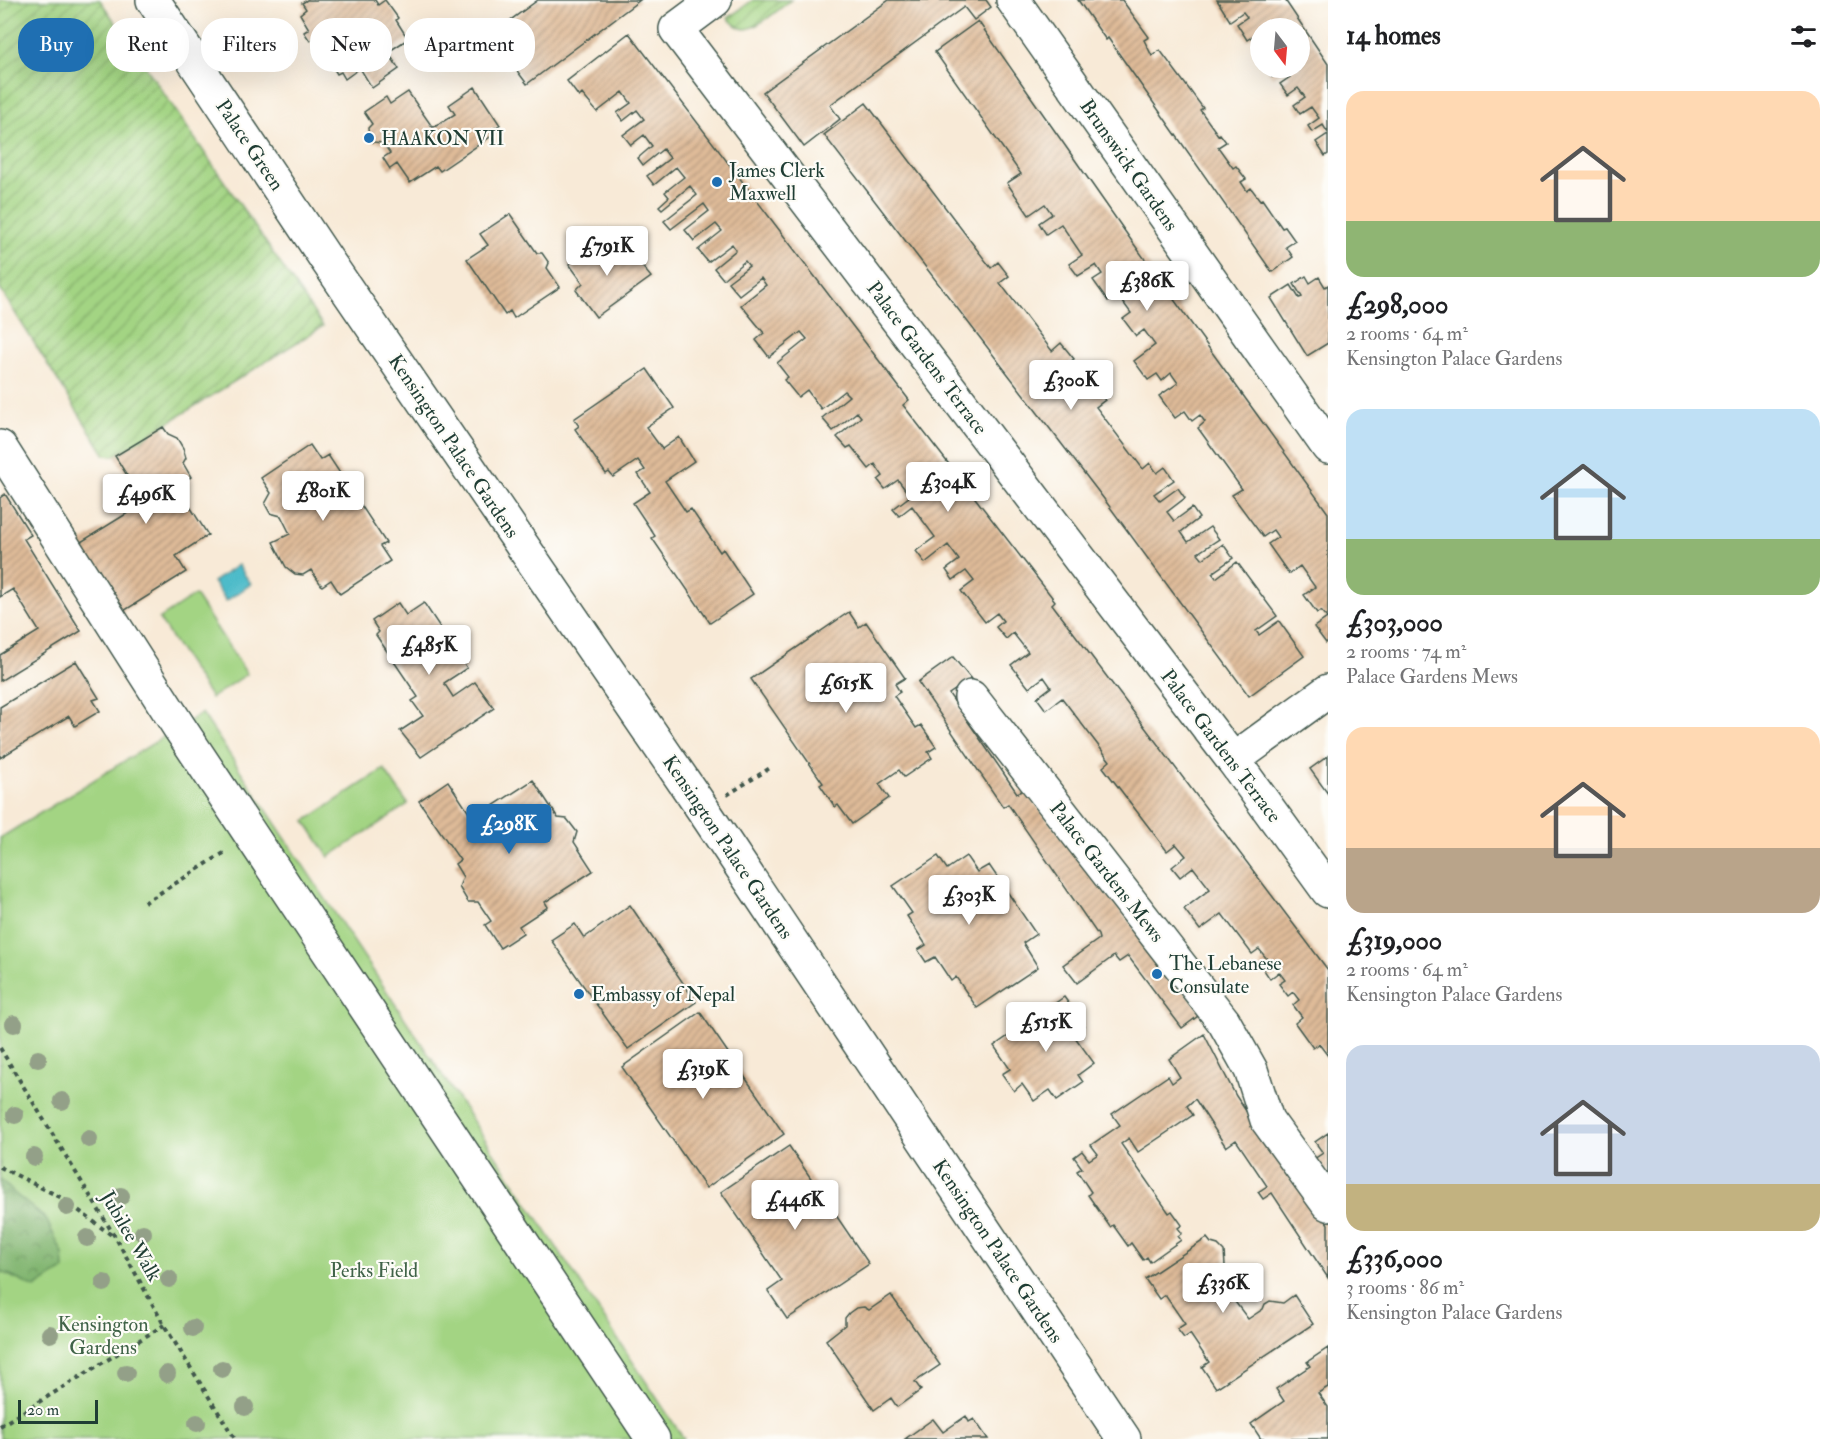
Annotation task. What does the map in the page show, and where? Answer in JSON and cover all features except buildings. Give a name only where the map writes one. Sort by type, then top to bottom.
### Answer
[{"type":"street","name":"Palace Green","points":[[153,0],[326,259]]},
{"type":"street","name":"Palace Gardens Terrace","points":[[715,0],[676,29],[1233,760],[1328,891]]},
{"type":"street","name":"Brunswick Gardens","points":[[1012,0],[1318,411],[1328,447]]},
{"type":"street","name":"Kensington Palace Gardens","points":[[326,259],[704,811],[1124,1439]]},
{"type":"street","points":[[0,447],[250,836],[653,1439]]},
{"type":"street","points":[[1233,760],[1328,692]]},
{"type":"street","name":"Palace Gardens Mews","points":[[971,697],[1224,1022],[1251,1070],[1267,1120],[1328,1204]]},
{"type":"path","points":[[734,791],[770,768]]},
{"type":"path","points":[[144,903],[250,836]]},
{"type":"path","name":"Jubilee Walk","points":[[0,1048],[117,1240],[164,1325],[235,1439]]},
{"type":"path","points":[[0,1167],[62,1198],[117,1240]]},
{"type":"path","points":[[0,1426],[164,1325]]},
{"type":"green space","points":[[0,0],[100,0],[112,18],[106,18],[106,72],[149,72],[323,326],[115,456],[105,455],[0,289]]},
{"type":"green space","points":[[753,0],[791,0],[762,22],[750,28],[740,28],[728,18]]},
{"type":"green space","points":[[195,595],[247,674],[211,698],[159,619]]},
{"type":"green space","name":"Perks Field","points":[[202,713],[684,1439],[0,1439],[0,838]]},
{"type":"green space","points":[[384,769],[408,804],[329,857],[305,821]]},
{"type":"green space","points":[[0,1179],[46,1219],[63,1254],[64,1269],[35,1288],[0,1271]]},
{"type":"water","points":[[238,565],[251,584],[226,601],[213,582]]},
{"type":"place","name":"HAAKON VII","points":[[369,138]]},
{"type":"place","name":"James Clerk Maxwell","points":[[717,182]]},
{"type":"place","name":"The Lebanese Consulate","points":[[1157,974]]},
{"type":"place","name":"Embassy of Nepal","points":[[579,994]]},
{"type":"park label","name":"Kensington Gardens","points":[[103,1336]]}]
